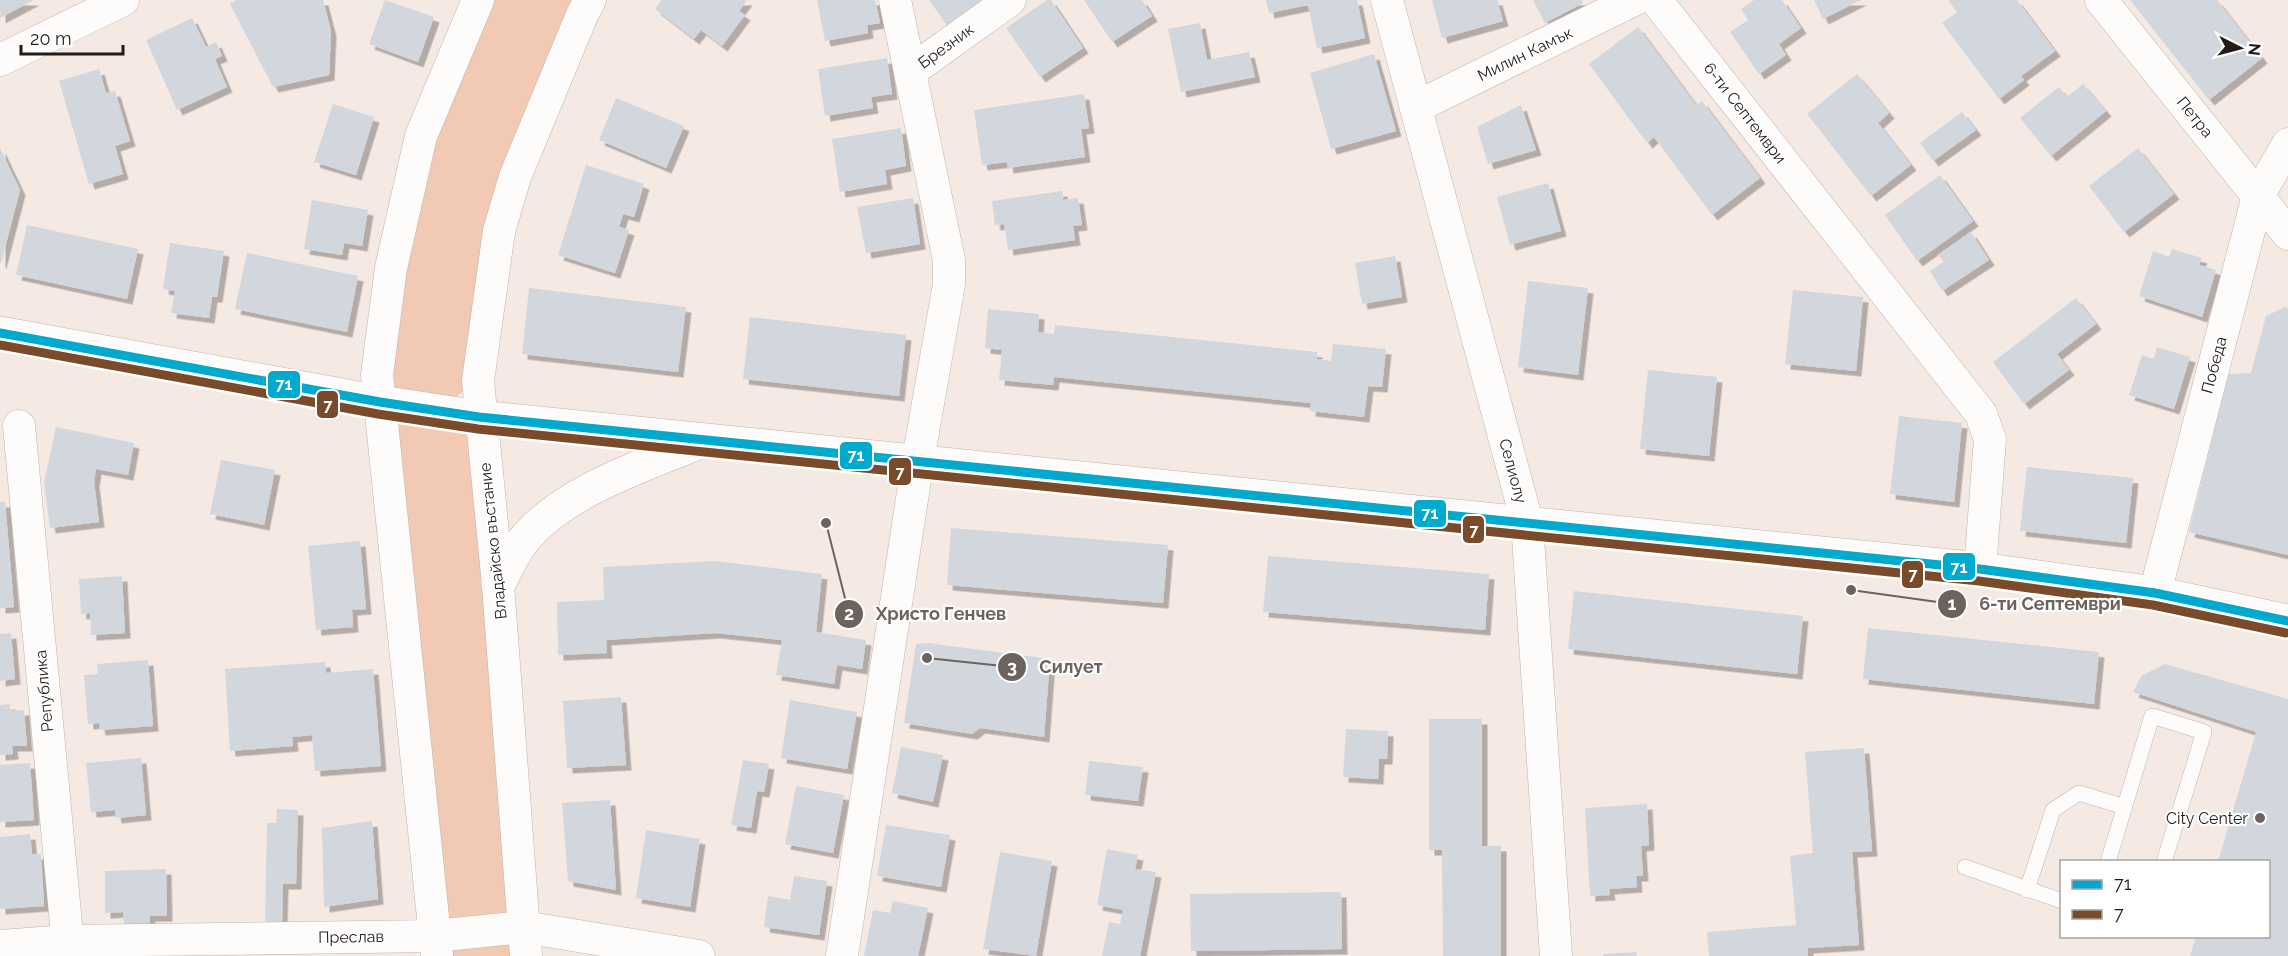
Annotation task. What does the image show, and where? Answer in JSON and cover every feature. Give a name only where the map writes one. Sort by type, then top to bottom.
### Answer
[{"type":"main road","points":[[0,333],[380,402],[479,417],[1980,569],[2155,593],[2288,621]]},
{"type":"main road","points":[[498,585],[524,541],[557,510],[595,488],[701,441]]},
{"type":"street","points":[[0,60],[123,0]]},
{"type":"street","points":[[436,946],[377,375],[391,268],[421,136],[478,0]]},
{"type":"street","name":"Владайско въстание","points":[[525,941],[498,585],[477,381],[499,231],[515,177],[590,0]]},
{"type":"street","points":[[842,956],[918,460],[949,284],[949,260],[896,0]]},
{"type":"street","name":"Брезник","points":[[911,71],[1010,0]]},
{"type":"street","name":"Селиолу","points":[[1387,0],[1527,522],[1556,956]]},
{"type":"street","name":"Милин Камък","points":[[1416,107],[1634,0]]},
{"type":"street","name":"6-ти Септември","points":[[1656,0],[1981,414],[1990,439],[1980,569]]},
{"type":"street","name":"Петра","points":[[2101,0],[2288,234]]},
{"type":"street","name":"Победа","points":[[2155,593],[2258,196],[2288,144]]},
{"type":"street","name":"Република","points":[[20,426],[68,949]]},
{"type":"street","name":"Преслав","points":[[0,946],[68,949],[436,946],[525,941],[699,956]]},
{"type":"lane","points":[[2108,860],[2152,716],[2204,732],[2164,860]]},
{"type":"lane","points":[[2027,890],[2053,810],[2079,793],[2125,807]]},
{"type":"lane","points":[[1965,867],[2060,901]]},
{"type":"shaded area","points":[[478,0],[590,0],[515,177],[478,381],[449,402],[408,398],[377,375],[391,268]]},
{"type":"shaded area","points":[[380,402],[479,417],[526,956],[437,956]]},
{"type":"building","points":[[0,0],[34,0],[0,18]]},
{"type":"building","points":[[236,0],[323,0],[331,31],[329,75],[273,87],[230,4]]},
{"type":"building","points":[[385,0],[434,17],[418,62],[369,44]]},
{"type":"building","points":[[662,0],[747,0],[739,11],[745,15],[722,46],[701,30],[694,39],[655,9]]},
{"type":"building","points":[[817,0],[875,0],[880,23],[867,25],[868,33],[825,41]]},
{"type":"building","points":[[929,0],[987,0],[948,27]]},
{"type":"building","points":[[1047,0],[1051,0],[1083,48],[1040,77],[1006,28]]},
{"type":"building","points":[[1084,0],[1142,0],[1152,16],[1112,42]]},
{"type":"building","points":[[1266,0],[1357,0],[1365,38],[1317,48],[1308,5],[1269,13]]},
{"type":"building","points":[[1432,0],[1497,0],[1503,21],[1442,38]]},
{"type":"building","points":[[1533,0],[1581,0],[1583,3],[1545,23]]},
{"type":"building","points":[[1754,0],[1782,0],[1801,28],[1779,44],[1786,55],[1759,74],[1730,32],[1748,20],[1741,9]]},
{"type":"building","points":[[1814,0],[1861,0],[1823,19]]},
{"type":"building","points":[[1948,0],[2017,0],[2055,51],[2021,76],[2024,80],[1999,99],[1942,23],[1957,12]]},
{"type":"building","points":[[2130,0],[2217,0],[2262,58],[2209,100]]},
{"type":"building","points":[[192,18],[206,47],[216,42],[222,56],[215,59],[227,87],[177,110],[146,40]]},
{"type":"building","points":[[1200,23],[1207,60],[1249,52],[1255,77],[1181,92],[1168,29]]},
{"type":"building","points":[[1638,27],[1696,105],[1702,101],[1760,178],[1712,215],[1654,137],[1647,143],[1589,64]]},
{"type":"building","points":[[1374,54],[1396,131],[1331,149],[1310,73]]},
{"type":"building","points":[[887,58],[892,94],[871,97],[873,108],[825,116],[818,69]]},
{"type":"building","points":[[99,69],[106,93],[115,91],[130,141],[115,146],[123,174],[89,184],[59,81]]},
{"type":"building","points":[[1857,74],[1889,113],[1878,123],[1911,165],[1871,196],[1807,114]]},
{"type":"building","points":[[2083,84],[2106,111],[2051,156],[2020,118],[2059,87],[2067,97]]},
{"type":"building","points":[[1084,94],[1089,128],[1081,129],[1085,157],[1008,168],[1007,162],[982,165],[974,110]]},
{"type":"building","points":[[616,98],[684,126],[666,168],[599,140]]},
{"type":"building","points":[[333,104],[374,117],[356,175],[314,162]]},
{"type":"building","points":[[1521,105],[1536,150],[1488,164],[1477,127]]},
{"type":"building","points":[[1962,112],[1976,130],[1933,161],[1920,143]]},
{"type":"building","points":[[901,128],[906,166],[885,170],[887,184],[840,192],[832,139]]},
{"type":"building","points":[[0,148],[20,190],[1,263],[0,263]]},
{"type":"building","points":[[2138,148],[2174,194],[2124,232],[2089,186]]},
{"type":"building","points":[[586,165],[644,184],[634,217],[623,214],[619,227],[629,230],[615,273],[558,255]]},
{"type":"building","points":[[1940,175],[1973,221],[1917,261],[1885,215]]},
{"type":"building","points":[[1548,183],[1561,231],[1510,245],[1497,197]]},
{"type":"building","points":[[1062,191],[1063,200],[1078,198],[1082,225],[1073,226],[1075,240],[1008,250],[1004,224],[995,225],[992,201]]},
{"type":"building","points":[[913,198],[920,244],[866,253],[857,207]]},
{"type":"building","points":[[312,200],[368,210],[362,246],[344,243],[342,255],[304,249]]},
{"type":"building","points":[[27,225],[138,249],[127,299],[16,275]]},
{"type":"building","points":[[1971,232],[1989,260],[1942,291],[1930,271],[1944,262],[1938,255]]},
{"type":"building","points":[[170,243],[224,251],[217,297],[212,297],[209,318],[171,313],[175,291],[163,289]]},
{"type":"building","points":[[2172,249],[2202,258],[2199,265],[2216,270],[2202,317],[2139,296],[2153,251],[2169,257]]},
{"type":"building","points":[[247,253],[358,276],[347,332],[235,309]]},
{"type":"building","points":[[1395,256],[1402,297],[1362,304],[1355,263]]},
{"type":"building","points":[[1528,281],[1588,288],[1578,375],[1518,367]]},
{"type":"building","points":[[529,288],[686,307],[678,372],[522,354]]},
{"type":"building","points":[[1793,290],[1863,297],[1856,371],[1785,364]]},
{"type":"building","points":[[2076,298],[2096,324],[2057,354],[2069,370],[2024,404],[1993,362]]},
{"type":"building","points":[[2285,307],[2288,308],[2288,555],[2189,532],[2228,374],[2251,373],[2266,316]]},
{"type":"building","points":[[988,309],[1039,314],[1038,332],[1054,334],[1055,325],[1317,352],[1317,359],[1331,361],[1333,344],[1386,349],[1382,387],[1368,386],[1364,417],[1310,411],[1311,403],[1054,377],[1053,385],[999,380],[1002,350],[985,348]]},
{"type":"building","points":[[750,317],[906,335],[899,396],[743,379]]},
{"type":"building","points":[[2157,347],[2190,357],[2174,409],[2129,395],[2142,355],[2154,359]]},
{"type":"building","points":[[1648,370],[1717,377],[1709,456],[1640,449]]},
{"type":"building","points":[[1899,416],[1962,423],[1954,502],[1890,494]]},
{"type":"building","points":[[56,427],[134,443],[128,475],[96,469],[94,482],[99,522],[50,528],[44,483]]},
{"type":"building","points":[[221,460],[275,470],[264,525],[210,514]]},
{"type":"building","points":[[2027,467],[2133,478],[2126,543],[2020,531]]},
{"type":"building","points":[[0,502],[5,502],[14,607],[0,608]]},
{"type":"building","points":[[951,528],[1168,545],[1163,603],[947,585]]},
{"type":"building","points":[[360,541],[366,609],[352,610],[353,627],[316,630],[308,546]]},
{"type":"building","points":[[1268,556],[1489,574],[1485,630],[1263,612]]},
{"type":"building","points":[[715,561],[822,574],[816,632],[866,640],[862,669],[837,665],[834,684],[776,675],[782,640],[715,633],[606,640],[607,653],[558,655],[557,602],[604,600],[603,567]]},
{"type":"building","points":[[122,576],[125,633],[91,635],[90,613],[81,614],[79,579]]},
{"type":"building","points":[[1574,591],[1803,616],[1797,674],[1568,649]]},
{"type":"building","points":[[1868,628],[2099,652],[2094,704],[1863,679]]},
{"type":"building","points":[[11,633],[15,679],[0,681],[0,634]]},
{"type":"building","points":[[928,643],[1050,659],[1044,737],[980,728],[972,734],[904,723],[916,644]]},
{"type":"building","points":[[148,660],[153,726],[100,730],[99,723],[88,724],[84,675],[98,674],[97,664]]},
{"type":"building","points":[[325,662],[326,673],[373,669],[381,766],[315,771],[312,735],[292,737],[293,746],[230,751],[225,669]]},
{"type":"building","name":"City Center","points":[[2165,664],[2288,699],[2288,956],[2190,956],[2195,938],[2270,938],[2270,860],[2219,860],[2256,732],[2133,692],[2141,676]]},
{"type":"building","points":[[621,697],[626,765],[567,768],[563,701]]},
{"type":"building","points":[[790,700],[857,712],[847,769],[781,758]]},
{"type":"building","points":[[10,704],[10,711],[24,710],[27,746],[12,746],[13,754],[0,755],[0,705]]},
{"type":"building","points":[[1429,719],[1482,719],[1482,846],[1501,846],[1501,956],[1443,956],[1442,850],[1429,850]]},
{"type":"building","points":[[1346,729],[1388,731],[1387,759],[1379,759],[1378,779],[1343,777]]},
{"type":"building","points":[[901,747],[943,755],[933,802],[892,793]]},
{"type":"building","points":[[1864,748],[1872,851],[1852,852],[1859,945],[1808,948],[1808,956],[1709,956],[1707,932],[1796,925],[1790,856],[1813,853],[1805,752]]},
{"type":"building","points":[[141,758],[146,815],[116,818],[115,810],[91,812],[86,763]]},
{"type":"building","points":[[743,760],[769,764],[764,792],[757,791],[751,828],[731,825]]},
{"type":"building","points":[[1089,761],[1143,767],[1138,801],[1085,795]]},
{"type":"building","points":[[30,763],[34,820],[0,822],[0,765]]},
{"type":"building","points":[[796,786],[844,795],[833,853],[785,844]]},
{"type":"building","points":[[610,800],[616,890],[568,881],[562,803]]},
{"type":"building","points":[[1647,804],[1649,845],[1641,846],[1643,876],[1636,876],[1637,887],[1609,889],[1610,895],[1590,896],[1585,808]]},
{"type":"building","points":[[277,809],[298,810],[296,884],[283,884],[282,923],[265,923],[267,823],[276,823]]},
{"type":"building","points":[[372,821],[378,899],[324,907],[322,828]]},
{"type":"building","points":[[886,825],[950,835],[941,887],[877,876]]},
{"type":"building","points":[[646,830],[700,839],[690,907],[636,898]]},
{"type":"building","points":[[30,834],[32,854],[41,854],[44,906],[0,909],[0,837]]},
{"type":"building","points":[[1107,849],[1138,855],[1135,869],[1156,872],[1140,956],[1102,956],[1109,922],[1120,924],[1123,910],[1097,905]]},
{"type":"building","points":[[1000,852],[1052,861],[1036,956],[983,949]]},
{"type":"building","points":[[166,869],[167,916],[150,916],[149,924],[124,925],[123,912],[105,913],[105,871]]},
{"type":"building","points":[[794,876],[827,881],[819,935],[764,927],[768,896],[790,900]]},
{"type":"building","points":[[1341,892],[1342,949],[1191,951],[1190,894]]},
{"type":"building","points":[[893,901],[928,908],[918,956],[864,956],[873,910],[890,913]]},
{"type":"building","points":[[1636,952],[1637,956],[1603,956],[1603,954]]},
{"type":"transit line","name":"71","points":[[0,333],[380,402],[479,417],[1980,569],[2155,593],[2288,621]]},
{"type":"transit line","name":"7","points":[[0,345],[378,414],[478,429],[1979,581],[2153,605],[2286,633]]},
{"type":"place","name":"Христо Генчев","points":[[826,523]]},
{"type":"place","name":"6-ти Септември","points":[[1851,590]]},
{"type":"place","name":"Силует","points":[[927,658]]},
{"type":"place","name":"City Center","points":[[2260,818]]}]
